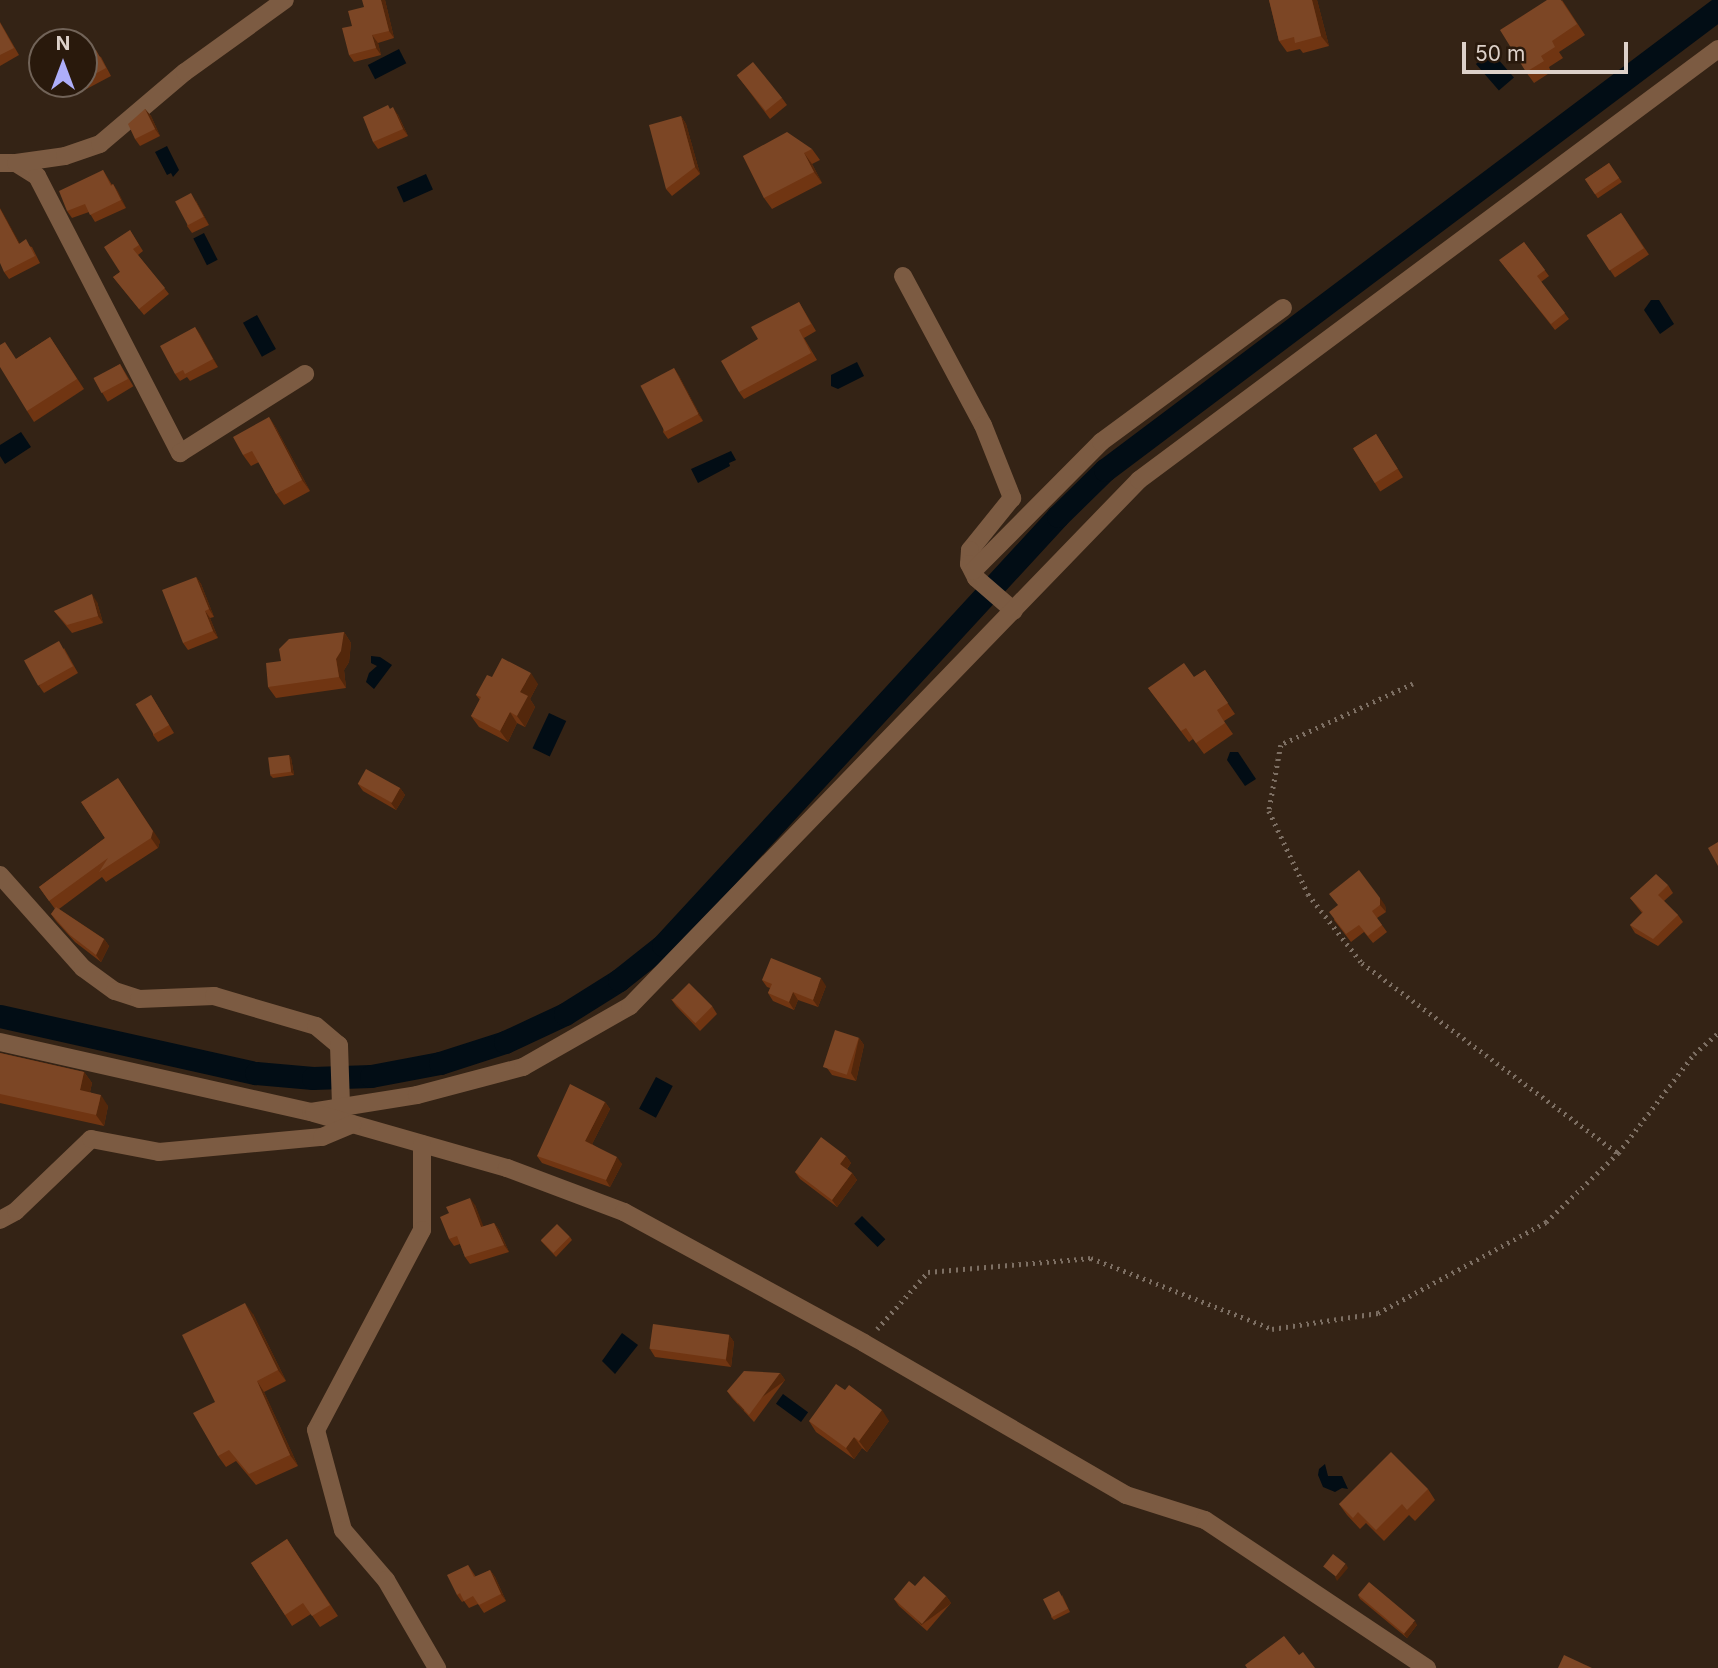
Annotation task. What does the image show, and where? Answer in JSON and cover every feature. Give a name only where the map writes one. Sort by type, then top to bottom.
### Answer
[{"type":"street","points":[[8,163],[65,156],[100,144],[185,72],[285,0]]},
{"type":"street","points":[[310,1112],[417,1095],[523,1067],[630,1006],[1139,480],[1718,49]]},
{"type":"street","points":[[8,163],[37,176],[180,453],[305,374]]},
{"type":"street","points":[[903,276],[983,425],[1012,498],[970,550],[974,575],[1014,611]]},
{"type":"street","points":[[974,575],[1101,442],[1283,308]]},
{"type":"street","points":[[0,875],[83,968],[115,991],[139,999],[214,996],[316,1026],[339,1045],[341,1105]]},
{"type":"street","points":[[0,1042],[310,1112],[507,1168],[624,1212],[864,1343],[1126,1495],[1205,1520],[1427,1668]]},
{"type":"street","points":[[0,1220],[16,1211],[91,1139],[159,1152],[323,1137],[352,1124]]},
{"type":"street","points":[[422,1144],[422,1230],[316,1430],[343,1530],[386,1580],[436,1668]]},
{"type":"path","points":[[1413,684],[1282,745],[1269,811],[1308,894],[1362,963],[1618,1153]]},
{"type":"path","points":[[864,1343],[928,1272],[1091,1258],[1272,1329],[1378,1313],[1546,1222],[1618,1153],[1694,1054],[1718,1033]]},
{"type":"shaded area","points":[[399,49],[406,63],[375,79],[368,65]]},
{"type":"shaded area","points":[[1491,51],[1514,77],[1499,91],[1476,64]]},
{"type":"shaded area","points":[[167,146],[179,170],[173,177],[171,173],[167,175],[155,152]]},
{"type":"shaded area","points":[[426,174],[433,190],[404,203],[397,187]]},
{"type":"shaded area","points":[[204,233],[218,260],[207,265],[193,238]]},
{"type":"shaded area","points":[[1651,300],[1659,300],[1674,324],[1660,334],[1644,310]]},
{"type":"shaded area","points":[[257,315],[276,349],[262,357],[243,323]]},
{"type":"shaded area","points":[[857,362],[864,376],[838,389],[831,386],[831,375]]},
{"type":"shaded area","points":[[21,432],[31,447],[5,464],[0,456],[0,445]]},
{"type":"shaded area","points":[[731,451],[736,460],[729,463],[730,466],[698,483],[691,469]]},
{"type":"shaded area","points":[[371,656],[380,657],[392,665],[374,689],[366,682],[369,673],[377,666],[371,663]]},
{"type":"shaded area","points":[[549,713],[566,721],[550,756],[533,748]]},
{"type":"shaded area","points":[[1230,752],[1238,752],[1256,779],[1245,786],[1227,760]]},
{"type":"shaded area","points":[[656,1077],[673,1086],[656,1118],[639,1109]]},
{"type":"shaded area","points":[[862,1216],[885,1239],[878,1247],[854,1224]]},
{"type":"shaded area","points":[[622,1333],[638,1345],[615,1374],[602,1361]]},
{"type":"shaded area","points":[[783,1394],[808,1412],[801,1422],[776,1404]]},
{"type":"shaded area","points":[[1325,1464],[1328,1476],[1342,1476],[1348,1489],[1342,1488],[1335,1492],[1323,1487],[1318,1475],[1319,1469]]},
{"type":"building","points":[[362,0],[381,0],[389,31],[372,35],[376,48],[349,55],[342,28],[352,26],[348,11],[364,7]]},
{"type":"building","points":[[1269,0],[1312,0],[1321,36],[1295,43],[1294,37],[1279,41]]},
{"type":"building","points":[[1547,0],[1561,0],[1577,24],[1552,41],[1555,47],[1541,56],[1544,61],[1526,72],[1500,30]]},
{"type":"building","points":[[0,23],[14,48],[0,55]]},
{"type":"building","points":[[98,54],[106,68],[98,72]]},
{"type":"building","points":[[753,62],[782,98],[766,111],[737,75]]},
{"type":"building","points":[[388,105],[390,109],[393,107],[403,129],[373,142],[363,117]]},
{"type":"building","points":[[145,109],[155,129],[135,139],[128,124]]},
{"type":"building","points":[[681,116],[695,167],[666,189],[649,125]]},
{"type":"building","points":[[787,132],[812,149],[804,153],[814,172],[764,198],[743,156]]},
{"type":"building","points":[[1609,163],[1619,178],[1595,194],[1585,179]]},
{"type":"building","points":[[103,170],[121,200],[90,215],[85,204],[67,211],[59,191]]},
{"type":"building","points":[[191,193],[204,217],[188,225],[175,201]]},
{"type":"building","points":[[0,209],[19,244],[26,239],[35,256],[4,272],[0,263]]},
{"type":"building","points":[[1621,213],[1644,248],[1609,271],[1587,235]]},
{"type":"building","points":[[130,230],[139,245],[133,249],[165,288],[139,309],[113,277],[120,272],[104,247]]},
{"type":"building","points":[[1524,242],[1545,270],[1537,276],[1565,313],[1551,324],[1499,260]]},
{"type":"building","points":[[799,302],[811,324],[799,330],[811,353],[739,392],[721,361],[758,339],[751,327]]},
{"type":"building","points":[[195,327],[213,359],[185,374],[183,370],[175,374],[160,346]]},
{"type":"building","points":[[50,337],[77,379],[27,411],[0,367],[0,345],[5,342],[16,359]]},
{"type":"building","points":[[120,364],[128,379],[101,393],[94,378]]},
{"type":"building","points":[[674,368],[698,414],[665,432],[640,386]]},
{"type":"building","points":[[269,417],[302,480],[276,494],[252,451],[243,455],[233,437]]},
{"type":"building","points":[[1376,434],[1398,469],[1375,483],[1353,448]]},
{"type":"building","points":[[196,577],[209,609],[205,611],[213,631],[183,643],[162,590]]},
{"type":"building","points":[[92,594],[98,616],[67,625],[54,611]]},
{"type":"building","points":[[344,632],[341,651],[336,659],[339,677],[268,687],[266,663],[281,661],[279,649],[289,639]]},
{"type":"building","points":[[59,641],[73,666],[38,686],[24,660]]},
{"type":"building","points":[[502,658],[531,673],[520,692],[528,696],[517,716],[510,712],[500,731],[471,716],[481,697],[476,695],[487,675],[492,677]]},
{"type":"building","points":[[1184,663],[1194,677],[1205,670],[1228,703],[1217,710],[1225,723],[1196,743],[1186,728],[1181,731],[1148,688]]},
{"type":"building","points":[[151,695],[169,725],[154,734],[136,704]]},
{"type":"building","points":[[289,755],[291,772],[270,774],[268,758]]},
{"type":"building","points":[[366,769],[400,788],[392,803],[358,784]]},
{"type":"building","points":[[118,778],[153,831],[151,838],[99,872],[108,858],[49,901],[39,887],[105,838],[81,802]]},
{"type":"building","points":[[1718,842],[1718,866],[1708,848]]},
{"type":"building","points":[[1359,870],[1380,898],[1380,905],[1372,911],[1382,925],[1368,936],[1359,925],[1346,934],[1329,912],[1338,905],[1329,894]]},
{"type":"building","points":[[1656,874],[1668,885],[1658,895],[1678,915],[1653,939],[1630,925],[1643,912],[1630,898]]},
{"type":"building","points":[[56,907],[104,939],[96,955],[70,935],[51,914]]},
{"type":"building","points":[[771,958],[821,978],[813,1000],[793,992],[789,1002],[768,993],[772,984],[762,980]]},
{"type":"building","points":[[689,983],[712,1006],[695,1023],[672,1000]]},
{"type":"building","points":[[835,1030],[859,1038],[847,1075],[823,1067]]},
{"type":"building","points":[[0,1053],[84,1072],[80,1090],[101,1095],[96,1115],[0,1094]]},
{"type":"building","points":[[570,1084],[605,1102],[585,1141],[617,1157],[606,1180],[537,1156]]},
{"type":"building","points":[[821,1137],[846,1156],[840,1164],[852,1173],[832,1200],[795,1172]]},
{"type":"building","points":[[470,1198],[481,1227],[494,1223],[504,1245],[465,1257],[457,1236],[449,1239],[440,1217],[449,1213],[446,1207]]},
{"type":"building","points":[[557,1224],[570,1237],[553,1253],[541,1240]]},
{"type":"building","points":[[245,1303],[278,1370],[257,1381],[290,1455],[249,1474],[229,1450],[218,1456],[193,1413],[215,1402],[182,1335]]},
{"type":"building","points":[[653,1324],[729,1335],[726,1359],[650,1349]]},
{"type":"building","points":[[744,1371],[780,1373],[749,1415],[727,1391]]},
{"type":"building","points":[[836,1384],[845,1390],[849,1385],[882,1410],[859,1441],[854,1437],[846,1448],[809,1421]]},
{"type":"building","points":[[1391,1452],[1428,1489],[1407,1510],[1402,1504],[1376,1530],[1358,1512],[1353,1518],[1339,1504]]},
{"type":"building","points":[[287,1539],[330,1605],[312,1616],[303,1603],[285,1615],[251,1563]]},
{"type":"building","points":[[1333,1554],[1346,1564],[1336,1576],[1323,1567]]},
{"type":"building","points":[[468,1565],[474,1577],[490,1570],[501,1594],[479,1605],[473,1596],[464,1601],[460,1593],[457,1595],[447,1575]]},
{"type":"building","points":[[924,1576],[946,1596],[922,1624],[894,1599],[909,1581],[915,1586]]},
{"type":"building","points":[[1369,1582],[1415,1621],[1404,1634],[1358,1595]]},
{"type":"building","points":[[1059,1591],[1068,1609],[1052,1617],[1043,1599]]},
{"type":"building","points":[[1284,1636],[1299,1655],[1303,1652],[1315,1668],[1247,1668],[1245,1665]]},
{"type":"building","points":[[1564,1655],[1592,1668],[1558,1668]]},
{"type":"waterway","points":[[0,1016],[256,1073],[313,1078],[371,1076],[440,1063],[505,1042],[565,1014],[619,980],[663,945],[1058,516],[1105,470],[1718,9]]}]
